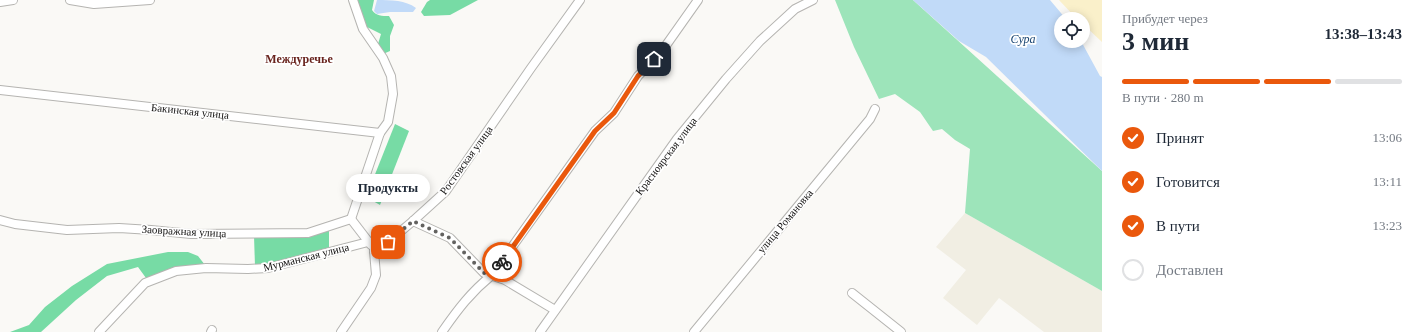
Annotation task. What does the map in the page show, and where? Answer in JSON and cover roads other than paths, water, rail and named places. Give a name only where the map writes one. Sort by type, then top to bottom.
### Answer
[{"type":"street","points":[[0,2],[13,0]]},
{"type":"street","points":[[70,0],[94,4],[150,0]]},
{"type":"street","points":[[341,332],[371,288],[376,276],[374,251],[352,219],[380,133],[388,122],[393,94],[391,76],[383,58],[363,29],[353,0]]},
{"type":"street","name":"Ростовская улица","points":[[374,251],[388,242],[446,191],[580,0]]},
{"type":"street","points":[[442,332],[456,312],[477,287],[492,275],[595,131],[614,113],[638,76],[662,51],[698,0]]},
{"type":"street","name":"Красноярская улица","points":[[540,332],[677,139],[726,79],[760,42],[795,9],[813,0]]},
{"type":"street","name":"Бакинская улица","points":[[0,90],[380,133]]},
{"type":"street","name":"улица Романовка","points":[[694,332],[870,119],[875,109]]},
{"type":"street","name":"Заовражная улица","points":[[0,220],[15,224],[67,230],[119,228],[191,234],[308,233],[352,219]]},
{"type":"street","points":[[413,221],[450,238],[484,273],[505,280],[555,310]]},
{"type":"street","name":"Мурманская улица","points":[[98,332],[145,283],[176,271],[206,268],[268,268],[368,242]]},
{"type":"street","points":[[852,293],[901,332]]},
{"type":"water","points":[[377,0],[393,0],[403,2],[416,8],[413,12],[390,12],[377,14],[374,11]]},
{"type":"water","name":"Сура","points":[[913,0],[1050,0],[1060,12],[1054,12],[1054,48],[1085,48],[1100,76],[1102,77],[1102,171],[986,57],[959,41]]},
{"type":"place","name":"Продукты","points":[[388,242]]},
{"type":"district","name":"Междуречье","points":[[299,59]]}]
